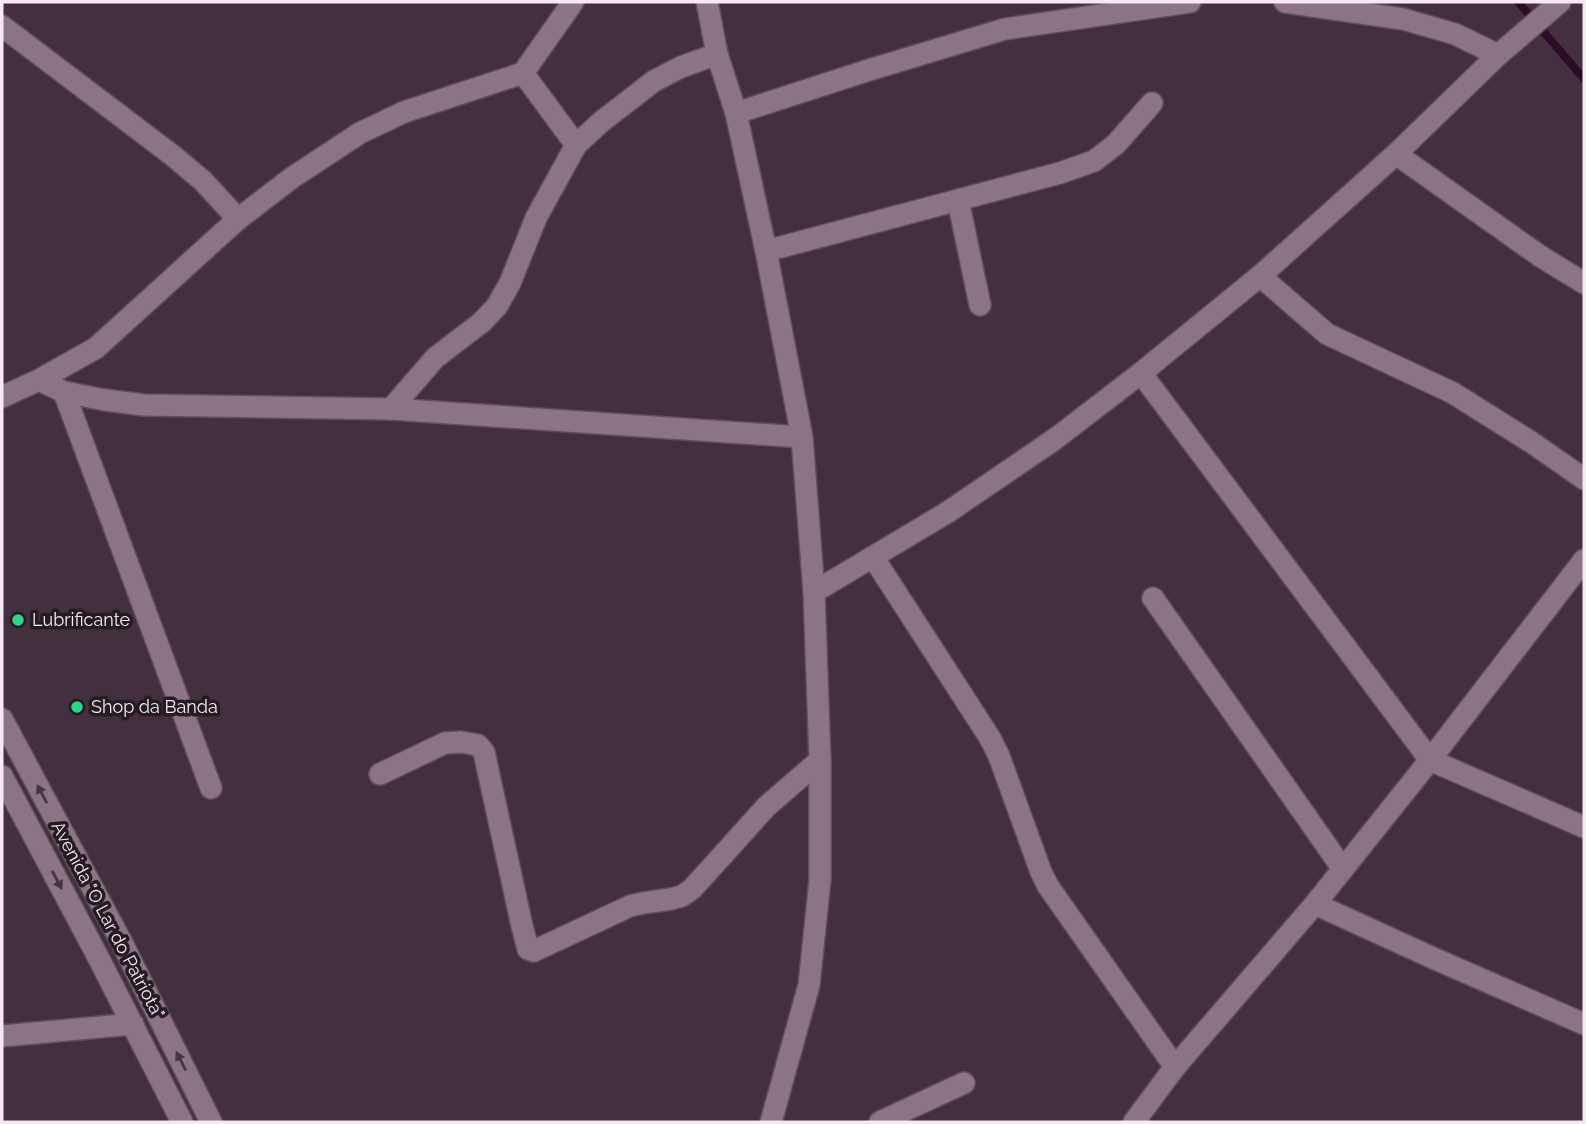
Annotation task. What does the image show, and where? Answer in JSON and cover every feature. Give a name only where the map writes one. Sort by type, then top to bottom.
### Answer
[{"type":"street","points":[[2,397],[96,348],[238,219],[293,177],[360,133],[404,112],[523,73],[573,2]]},
{"type":"street","points":[[707,2],[717,54],[736,113],[802,438],[814,592],[820,760],[820,880],[809,985],[771,1122]]},
{"type":"street","points":[[736,113],[1005,29],[1190,2]]},
{"type":"street","points":[[1286,2],[1403,19],[1455,34],[1498,55]]},
{"type":"street","points":[[814,592],[948,512],[1044,446],[1141,373],[1260,276],[1396,154],[1498,55],[1560,2]]},
{"type":"street","points":[[2,26],[172,155],[203,181],[238,219]]},
{"type":"street","points":[[391,409],[435,358],[482,322],[497,306],[510,284],[536,218],[576,145],[601,121],[654,81],[681,67],[717,54]]},
{"type":"street","points":[[523,73],[576,145]]},
{"type":"street","points":[[766,251],[1060,173],[1094,161],[1116,144],[1152,103]]},
{"type":"street","points":[[1396,154],[1540,256],[1584,283]]},
{"type":"street","points":[[958,200],[980,304]]},
{"type":"street","points":[[1260,276],[1328,334],[1453,393],[1584,479]]},
{"type":"street","points":[[1141,373],[1430,760],[1584,827]]},
{"type":"street","points":[[39,380],[64,392],[144,405],[391,409],[802,438]]},
{"type":"street","points":[[64,392],[211,788]]},
{"type":"street","points":[[873,557],[990,738],[1048,886],[1175,1067]]},
{"type":"street","points":[[1134,1122],[1175,1067],[1315,904],[1584,560]]},
{"type":"street","points":[[1153,598],[1343,869]]},
{"type":"street","name":"Avenida \"O Lar do Patriota\"","points":[[2,719],[122,943],[211,1122]]},
{"type":"street","points":[[380,774],[445,743],[478,745],[484,752],[528,949],[534,951],[630,906],[682,896],[692,889],[766,807],[820,760]]},
{"type":"street","name":"Avenida \"O Lar do Patriota\"","points":[[2,776],[183,1122]]},
{"type":"street","points":[[1315,904],[1584,1024]]},
{"type":"street","points":[[2,1036],[133,1024]]},
{"type":"street","points":[[880,1122],[964,1083]]},
{"type":"waterway","points":[[1518,2],[1584,79]]},
{"type":"place","name":"Lubrificante","points":[[18,620]]},
{"type":"place","name":"Shop da Banda","points":[[77,707]]}]
